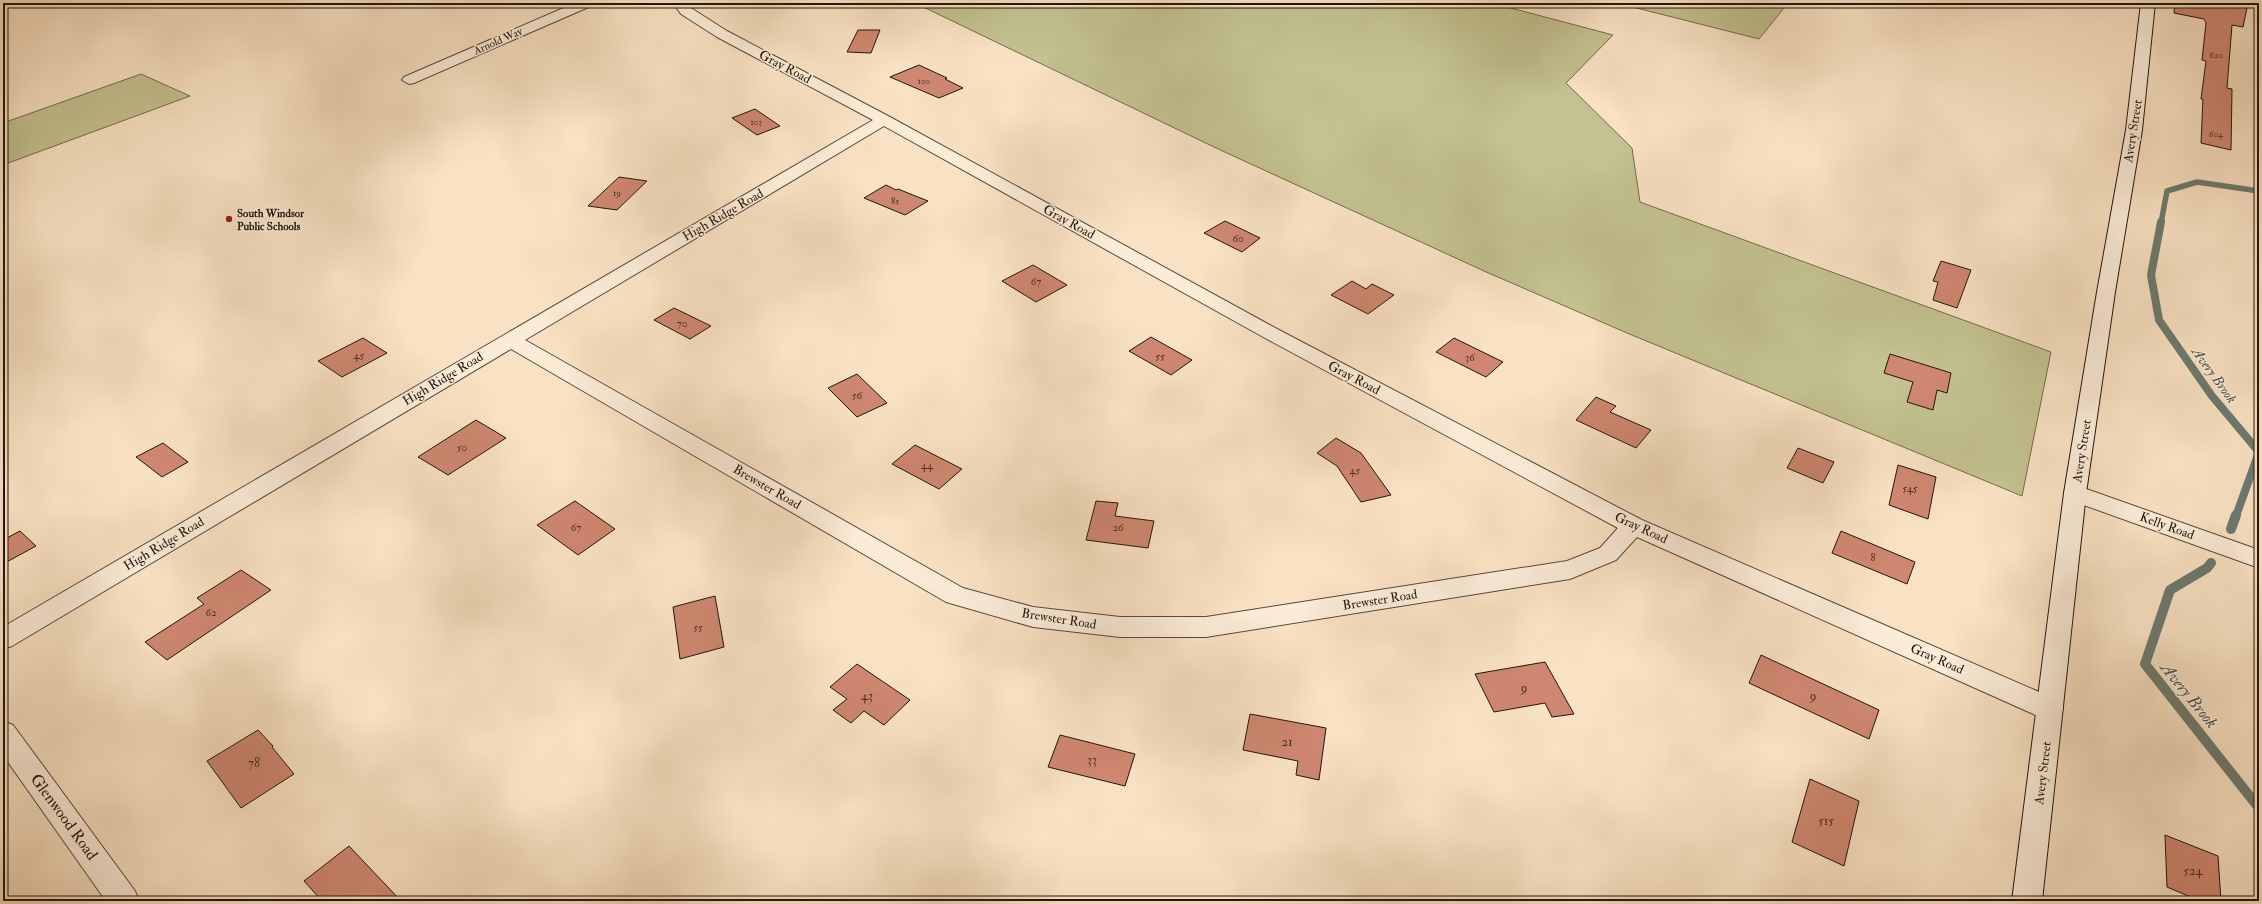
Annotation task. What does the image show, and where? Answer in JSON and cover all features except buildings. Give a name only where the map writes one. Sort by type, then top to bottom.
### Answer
[{"type":"street","name":"Arnold Way","points":[[409,80],[586,3]]},
{"type":"street","name":"Gray Road","points":[[680,3],[686,11],[722,34],[884,120],[1272,334],[1634,526],[2050,709]]},
{"type":"street","name":"Avery Street","points":[[2028,901],[2075,493],[2106,292],[2134,130],[2148,3]]},
{"type":"street","name":"High Ridge Road","points":[[3,639],[884,120]]},
{"type":"street","name":"Brewster Road","points":[[510,340],[955,595],[1034,617],[1120,628],[1206,627],[1570,570],[1608,554],[1634,526]]},
{"type":"street","name":"Kelly Road","points":[[2075,493],[2259,559]]},
{"type":"street","name":"Glenwood Road","points":[[3,733],[124,901]]},
{"type":"shaded area","points":[[915,3],[1492,3],[1613,35],[1566,83],[1632,148],[1640,202],[2051,352],[2022,496],[1627,333],[1484,271],[1216,148]]},
{"type":"shaded area","points":[[1617,3],[1788,3],[1759,39]]},
{"type":"shaded area","points":[[141,74],[190,96],[3,165],[3,123]]},
{"type":"waterway","points":[[2161,223],[2167,191],[2197,182],[2259,191]]},
{"type":"waterway","name":"Avery Brook","points":[[2161,222],[2151,275],[2159,320],[2212,396],[2259,452],[2236,516]]},
{"type":"waterway","name":"Avery Brook","points":[[2231,529],[2236,515]]},
{"type":"waterway","name":"Avery Brook","points":[[2211,563],[2207,568],[2170,590],[2145,664],[2259,808]]},
{"type":"place","name":"South Windsor Public Schools","points":[[229,219]]}]
